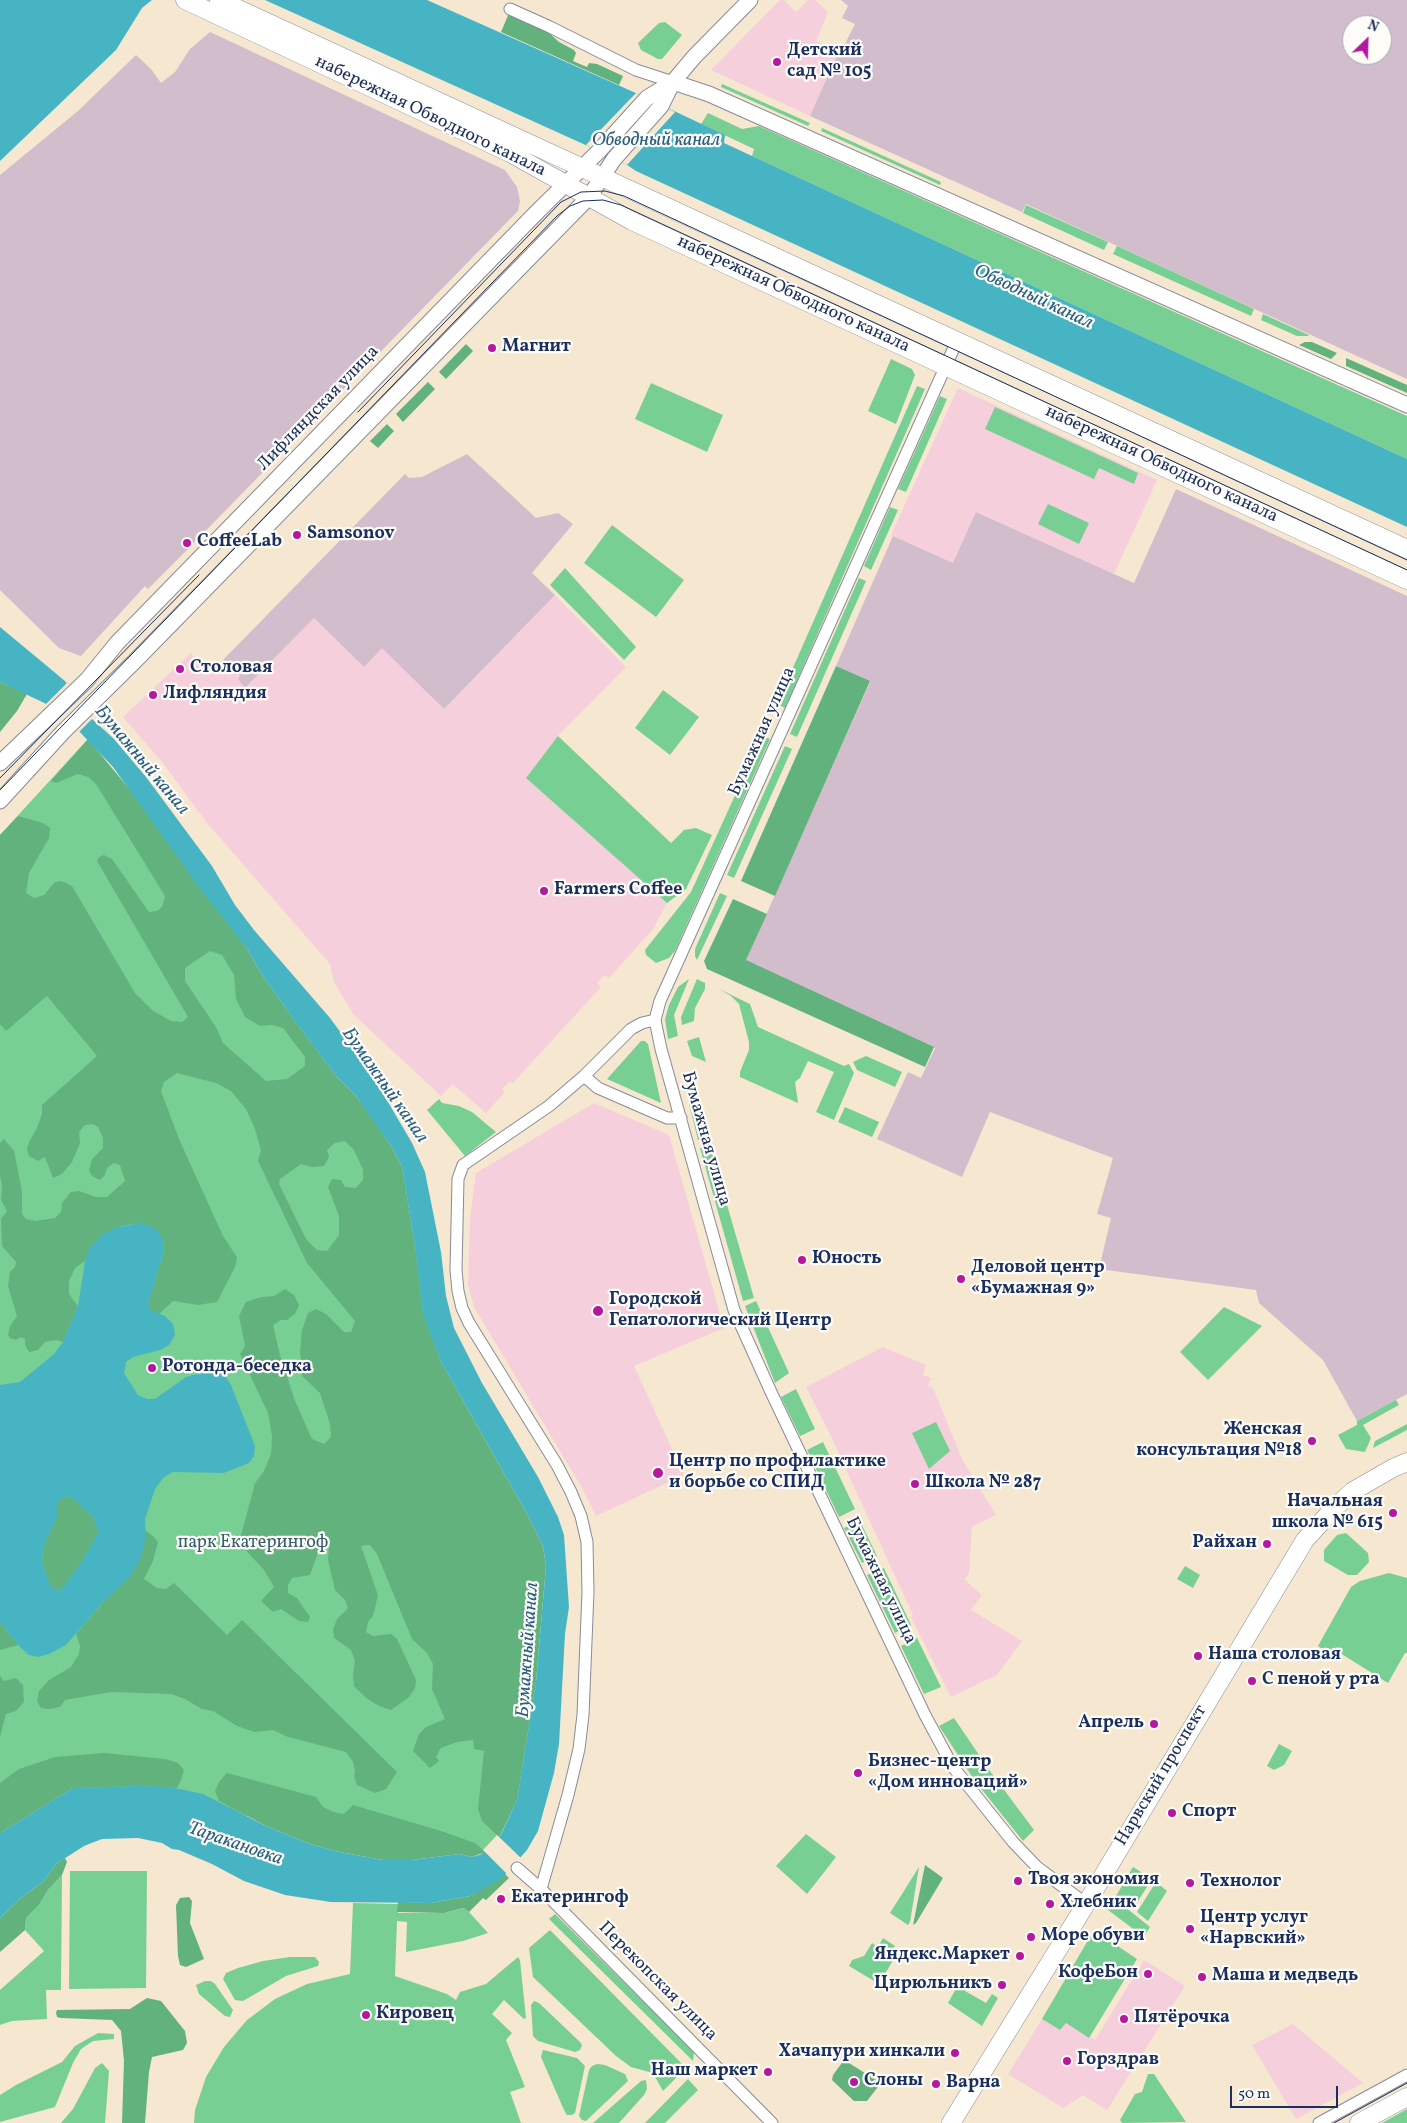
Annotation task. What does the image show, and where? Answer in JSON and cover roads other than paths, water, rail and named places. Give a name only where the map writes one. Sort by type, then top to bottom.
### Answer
[{"type":"main road","name":"набережная Обводного канала","points":[[186,0],[510,153],[632,221],[1407,580]]},
{"type":"main road","name":"набережная Обводного канала","points":[[219,0],[1407,549]]},
{"type":"main road","name":"Нарвский проспект","points":[[951,2123],[1086,1904],[1305,1540],[1334,1508],[1353,1492],[1393,1468],[1407,1462]]},
{"type":"main road","points":[[1359,2123],[1407,2097]]},
{"type":"street","points":[[0,800],[63,732],[590,197],[614,159],[661,106],[672,82],[750,0]]},
{"type":"street","points":[[510,9],[636,70],[709,94],[1407,405]]},
{"type":"street","name":"Лифляндская улица","points":[[0,763],[49,718],[86,680],[117,643],[566,183],[599,152],[647,98],[672,82]]},
{"type":"street","name":"Бумажная улица","points":[[957,340],[660,1001],[655,1020],[661,1049],[734,1310],[771,1392],[925,1715],[953,1767],[1013,1842],[1037,1867],[1086,1904]]},
{"type":"street","points":[[541,1890],[579,1749],[583,1715],[588,1592],[587,1542],[581,1516],[560,1472],[469,1323],[462,1308],[456,1270],[457,1191],[463,1165],[549,1106],[584,1076],[631,1029],[642,1023],[655,1020]]},
{"type":"street","points":[[584,1076],[598,1088],[667,1118],[681,1118]]},
{"type":"street","name":"Перекопская улица","points":[[516,1868],[541,1890],[772,2123]]},
{"type":"street","points":[[1319,2123],[1407,2075]]},
{"type":"water","points":[[0,0],[152,0],[142,8],[116,50],[0,161]]},
{"type":"water","name":"Обводный канал","points":[[265,0],[427,0],[638,94],[725,135],[724,143],[1407,459],[1407,527],[636,171],[590,147]]},
{"type":"water","name":"Таракановка","points":[[0,627],[65,681],[92,719],[114,739],[146,777],[212,866],[235,905],[254,930],[330,1018],[364,1064],[388,1102],[412,1143],[425,1172],[441,1252],[446,1296],[454,1328],[482,1383],[538,1477],[558,1517],[564,1535],[569,1607],[565,1634],[559,1744],[554,1773],[538,1831],[527,1850],[502,1878],[470,1896],[431,1903],[331,1902],[285,1895],[244,1881],[212,1864],[179,1850],[172,1849],[162,1843],[138,1838],[102,1839],[84,1846],[56,1864],[44,1881],[22,1897],[0,1918],[0,1833],[73,1788],[168,1787],[203,1794],[268,1827],[310,1844],[382,1860],[412,1860],[459,1854],[472,1857],[482,1854],[501,1835],[517,1800],[536,1682],[546,1566],[543,1546],[527,1514],[440,1360],[423,1314],[415,1246],[402,1166],[391,1146],[356,1096],[336,1076],[295,1021],[260,972],[248,950],[201,890],[113,767],[59,710],[0,682]]},
{"type":"water","points":[[139,1223],[150,1226],[158,1231],[163,1240],[164,1251],[148,1304],[152,1311],[165,1316],[173,1324],[175,1335],[169,1345],[160,1350],[133,1357],[126,1362],[124,1373],[138,1395],[147,1399],[155,1399],[186,1377],[217,1372],[225,1376],[231,1385],[255,1446],[254,1456],[249,1463],[224,1473],[173,1472],[163,1478],[155,1489],[145,1519],[146,1536],[141,1558],[129,1578],[104,1601],[66,1645],[49,1654],[38,1657],[29,1655],[18,1645],[0,1622],[0,1385],[20,1382],[54,1354],[63,1342],[78,1306],[85,1261],[91,1246],[102,1235],[115,1228]],"holes":[[[64,1496],[74,1499],[92,1516],[97,1527],[97,1535],[81,1563],[58,1591],[50,1585],[42,1562],[43,1548],[57,1517],[57,1502]]]},
{"type":"tram line","points":[[358,412],[561,202],[581,192],[605,191],[624,196],[1407,560]]},
{"type":"tram line","points":[[0,790],[557,216],[570,206],[583,201],[603,200],[621,205],[1407,570]]},
{"type":"tram line","points":[[0,778],[199,575]]},
{"type":"tram line","points":[[1334,2123],[1407,2083]]},
{"type":"place","name":"Детский сад № 105","points":[[777,62]]},
{"type":"place","name":"Магнит","points":[[492,348]]},
{"type":"place","name":"Samsonov","points":[[297,535]]},
{"type":"place","name":"CoffeeLab","points":[[187,543]]},
{"type":"place","name":"Столовая","points":[[180,669]]},
{"type":"place","name":"Лифляндия","points":[[153,695]]},
{"type":"place","name":"Farmers Coffee","points":[[544,891]]},
{"type":"place","name":"Юность","points":[[802,1260]]},
{"type":"place","name":"Деловой центр «Бумажная 9»","points":[[961,1279]]},
{"type":"place","name":"Городской Гепатологический Центр","points":[[598,1311]]},
{"type":"place","name":"Ротонда-беседка","points":[[152,1368]]},
{"type":"place","name":"Женская консультация №18","points":[[1312,1441]]},
{"type":"place","name":"Центр по профилактике и борьбе со СПИД","points":[[658,1473]]},
{"type":"place","name":"Школа № 287","points":[[915,1484]]},
{"type":"place","name":"Начальная школа № 615","points":[[1393,1513]]},
{"type":"place","name":"Райхан","points":[[1267,1544]]},
{"type":"place","name":"Наша столовая","points":[[1198,1656]]},
{"type":"place","name":"С пеной у рта","points":[[1252,1681]]},
{"type":"place","name":"Апрель","points":[[1154,1724]]},
{"type":"place","name":"Бизнес-центр «Дом инноваций»","points":[[858,1773]]},
{"type":"place","name":"Спорт","points":[[1172,1813]]},
{"type":"place","name":"Твоя экономия","points":[[1018,1881]]},
{"type":"place","name":"Технолог","points":[[1190,1883]]},
{"type":"place","name":"Екатерингоф","points":[[501,1899]]},
{"type":"place","name":"Хлебник","points":[[1050,1904]]},
{"type":"place","name":"Центр услуг «Нарвский»","points":[[1190,1929]]},
{"type":"place","name":"Море обуви","points":[[1031,1937]]},
{"type":"place","name":"Яндекс.Маркет","points":[[1020,1956]]},
{"type":"place","name":"КофеБон","points":[[1148,1974]]},
{"type":"place","name":"Маша и медведь","points":[[1202,1977]]},
{"type":"place","name":"Цирюльникъ","points":[[1002,1985]]},
{"type":"place","name":"Кировец","points":[[366,2015]]},
{"type":"place","name":"Пятёрочка","points":[[1124,2019]]},
{"type":"place","name":"Хачапури хинкали","points":[[955,2053]]},
{"type":"place","name":"Горздрав","points":[[1067,2061]]},
{"type":"place","name":"Наш маркет","points":[[768,2072]]},
{"type":"place","name":"Слоны","points":[[854,2082]]},
{"type":"place","name":"Варна","points":[[936,2084]]},
{"type":"water label","name":"Бумажный канал","points":[[141,761]]},
{"type":"water label","name":"Бумажный канал","points":[[384,1086]]},
{"type":"water label","name":"Бумажный канал","points":[[529,1650]]},
{"type":"park label","name":"парк Екатерингоф","points":[[253,1544]]}]
